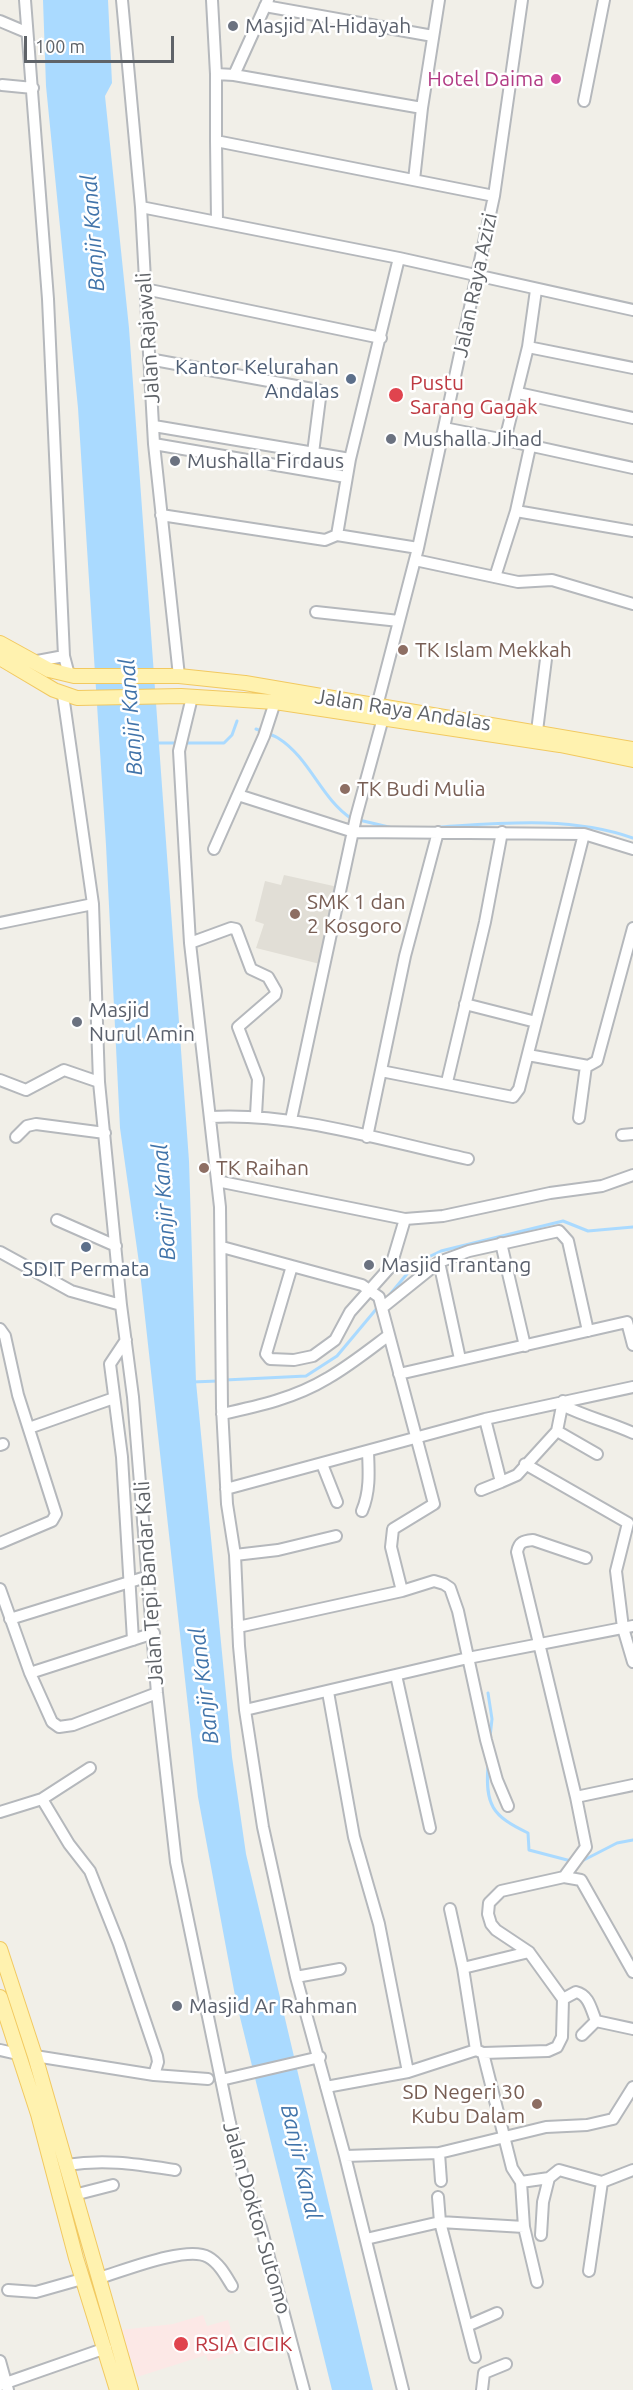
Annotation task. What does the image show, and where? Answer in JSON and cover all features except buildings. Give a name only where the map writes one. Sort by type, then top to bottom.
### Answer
[{"type":"main road","name":"Jalan Raya Andalas","points":[[0,643],[49,670],[72,675],[176,675],[276,696],[471,726],[633,760]]},
{"type":"main road","points":[[0,658],[70,696]]},
{"type":"main road","name":"Jalan Raya Andalas","points":[[70,696],[276,696]]},
{"type":"main road","name":"Jalan Raya Andalas","points":[[471,726],[537,731],[633,749]]},
{"type":"main road","points":[[0,1952],[35,2056],[130,2390]]},
{"type":"main road","points":[[0,1997],[44,2134],[76,2258],[106,2348],[117,2390]]},
{"type":"main road","points":[[76,2258],[91,2253]]},
{"type":"street","points":[[25,0],[48,299],[64,656],[72,675]]},
{"type":"street","name":"Jalan Rajawali","points":[[122,0],[141,207],[154,444],[176,675]]},
{"type":"street","points":[[212,0],[216,74],[217,221]]},
{"type":"street","points":[[414,180],[422,108],[439,0]]},
{"type":"street","name":"Jalan Raya Azizi","points":[[291,1120],[494,196],[522,0]]},
{"type":"street","points":[[584,101],[604,0]]},
{"type":"street","points":[[234,75],[267,3],[433,36]]},
{"type":"street","points":[[0,21],[26,32]]},
{"type":"street","points":[[216,74],[234,75],[422,108]]},
{"type":"street","points":[[2,85],[33,88]]},
{"type":"street","points":[[216,141],[494,196]]},
{"type":"street","points":[[141,207],[399,258],[633,310]]},
{"type":"street","points":[[337,535],[350,459],[399,258]]},
{"type":"street","points":[[145,290],[381,338]]},
{"type":"street","points":[[505,440],[528,347],[536,290]]},
{"type":"street","points":[[528,347],[633,368]]},
{"type":"street","points":[[149,359],[318,390],[321,394],[313,453]]},
{"type":"street","points":[[518,393],[633,418]]},
{"type":"street","points":[[154,426],[350,459]]},
{"type":"street","points":[[444,428],[633,468]]},
{"type":"street","points":[[154,444],[346,477]]},
{"type":"street","points":[[256,461],[258,444]]},
{"type":"street","points":[[495,577],[516,511],[530,447]]},
{"type":"street","points":[[516,511],[633,531]]},
{"type":"street","points":[[161,515],[325,540],[337,535],[418,548]]},
{"type":"street","points":[[415,560],[518,582],[552,580],[633,604]]},
{"type":"street","points":[[316,612],[399,621]]},
{"type":"street","points":[[537,731],[547,651]]},
{"type":"street","points":[[32,662],[64,656]]},
{"type":"street","name":"Jalan Tepi Bandar Kali","points":[[70,696],[93,904],[99,1082],[149,1576],[157,1693],[176,1862],[221,2080]]},
{"type":"street","points":[[214,849],[265,730],[276,696]]},
{"type":"street","points":[[187,697],[179,751],[190,943],[217,1180],[222,1247],[222,1411],[226,1489],[236,1555],[238,1627],[245,1710],[263,1827],[296,1977],[345,2156],[403,2390]]},
{"type":"street","points":[[238,795],[355,825],[438,832],[502,831],[584,834],[632,847]]},
{"type":"street","points":[[447,1082],[485,922],[502,831]]},
{"type":"street","points":[[367,1137],[405,956],[438,832]]},
{"type":"street","points":[[381,1071],[447,1082],[513,1097],[518,1092],[584,834]]},
{"type":"street","points":[[0,923],[93,904]]},
{"type":"street","points":[[190,943],[231,928],[236,929],[251,969],[268,977],[276,991],[275,995],[238,1027],[258,1079],[256,1115]]},
{"type":"street","points":[[528,1055],[586,1066],[594,1063],[599,1056],[633,928]]},
{"type":"street","points":[[465,1004],[536,1022]]},
{"type":"street","points":[[579,1118],[586,1066]]},
{"type":"street","points":[[0,1080],[26,1089],[64,1070],[99,1082]]},
{"type":"street","points":[[210,1117],[256,1115],[291,1120],[468,1159]]},
{"type":"street","points":[[16,1137],[27,1126],[36,1124],[105,1133]]},
{"type":"street","points":[[217,1180],[405,1219],[443,1216],[550,1193],[602,1186],[633,1175]]},
{"type":"street","points":[[292,1266],[269,1336],[266,1354],[270,1359],[294,1360],[313,1356],[335,1341],[350,1312],[391,1266],[405,1219]]},
{"type":"street","points":[[57,1220],[116,1246]]},
{"type":"street","points":[[382,1303],[439,1262],[501,1243],[554,1231],[567,1237],[588,1331]]},
{"type":"street","points":[[501,1243],[525,1346]]},
{"type":"street","points":[[222,1247],[369,1288],[382,1303],[434,1504],[398,1524],[390,1537],[402,1591]]},
{"type":"street","points":[[0,1252],[71,1291],[121,1305]]},
{"type":"street","points":[[439,1262],[460,1359]]},
{"type":"street","points":[[399,1374],[630,1321],[633,1345]]},
{"type":"street","points":[[0,1329],[5,1336],[18,1395],[56,1514],[52,1521],[0,1542]]},
{"type":"street","points":[[222,1411],[268,1404],[308,1389],[329,1378],[389,1335]]},
{"type":"street","points":[[126,1340],[110,1365],[122,1457],[133,1640]]},
{"type":"street","points":[[226,1489],[485,1419],[633,1387]]},
{"type":"street","points":[[29,1428],[114,1398]]},
{"type":"street","points":[[481,1490],[514,1477],[557,1431],[563,1403]]},
{"type":"street","points":[[563,1403],[590,1419],[612,1423],[633,1433]]},
{"type":"street","points":[[485,1419],[501,1482]]},
{"type":"street","points":[[557,1431],[597,1454]]},
{"type":"street","points":[[362,1511],[367,1500],[368,1452]]},
{"type":"street","points":[[322,1464],[337,1502]]},
{"type":"street","points":[[525,1464],[628,1523],[616,1571],[633,1662]]},
{"type":"street","points":[[236,1555],[278,1550],[336,1536]]},
{"type":"street","points":[[326,2087],[408,2072],[480,2051],[529,2053],[548,2051],[556,2047],[562,2037],[563,1999],[529,1952],[496,1930],[488,1914],[489,1903],[501,1891],[567,1874],[586,1847],[517,1552],[524,1540],[533,1540],[586,1558]]},
{"type":"street","points":[[10,1619],[149,1576]]},
{"type":"street","points":[[238,1627],[402,1591],[434,1581],[450,1588],[486,1740],[497,1780],[508,1806]]},
{"type":"street","points":[[0,1588],[30,1673],[52,1722],[58,1727],[73,1725],[157,1693]]},
{"type":"street","points":[[245,1710],[468,1658],[628,1627]]},
{"type":"street","points":[[30,1673],[154,1633]]},
{"type":"street","points":[[396,1675],[430,1828]]},
{"type":"street","points":[[328,1692],[354,1837],[379,1924],[408,2072]]},
{"type":"street","points":[[0,1812],[42,1799],[90,1768]]},
{"type":"street","points":[[576,1797],[633,1785]]},
{"type":"street","points":[[42,1799],[69,1844],[90,1871],[119,1944],[157,2056],[158,2062],[154,2074]]},
{"type":"street","points":[[567,1874],[586,1888],[622,1958],[633,1972]]},
{"type":"street","points":[[450,1909],[480,2051],[512,2168],[521,2182],[524,2227],[537,2282]]},
{"type":"street","points":[[463,1968],[529,1952]]},
{"type":"street","points":[[296,1977],[340,1969]]},
{"type":"street","points":[[563,1999],[576,1992],[582,1994],[588,2000],[596,2021]]},
{"type":"street","points":[[596,2021],[633,2029]]},
{"type":"street","points":[[582,2035],[596,2021]]},
{"type":"street","points":[[0,2050],[18,2054]]},
{"type":"street","points":[[35,2056],[154,2074],[208,2079]]},
{"type":"street","points":[[221,2080],[236,2079],[319,2058]]},
{"type":"street","name":"Jalan Doktor Sutomo","points":[[221,2080],[243,2177],[261,2227],[304,2390]]},
{"type":"street","points":[[345,2156],[439,2152],[503,2139],[546,2127],[587,2125],[613,2119],[633,2087]]},
{"type":"street","points":[[439,2152],[441,2181]]},
{"type":"street","points":[[66,2165],[98,2160],[121,2161],[175,2170]]},
{"type":"street","points":[[521,2182],[549,2178],[559,2170],[602,2182],[633,2170]]},
{"type":"street","points":[[541,2235],[543,2202],[549,2178]]},
{"type":"street","points":[[589,2271],[602,2182]]},
{"type":"street","points":[[74,2195],[113,2184]]},
{"type":"street","points":[[438,2197],[440,2222],[475,2357]]},
{"type":"street","points":[[366,2239],[440,2222],[524,2227]]},
{"type":"street","points":[[99,2278],[188,2252],[207,2256],[219,2265],[232,2286]]},
{"type":"street","points":[[8,2290],[36,2292],[82,2279]]},
{"type":"street","points":[[467,2326],[497,2313]]},
{"type":"street","points":[[0,2361],[5,2386],[106,2348]]},
{"type":"street","points":[[482,2390],[484,2373],[506,2364]]},
{"type":"shaded area","name":"SMK 1 dan 2 Kosgoro","points":[[284,875],[338,887],[320,964],[256,948],[264,924],[255,921],[265,881],[281,885]]},
{"type":"shaded area","name":"RSIA CICIK","points":[[203,2315],[207,2326],[228,2320],[238,2352],[208,2361],[206,2355],[137,2377],[121,2330],[173,2324]]},
{"type":"water","name":"Banjir Kanal","points":[[43,0],[108,0],[112,83],[105,96],[129,328],[189,1161],[196,1382],[232,1757],[246,1854],[373,2390],[332,2390],[236,2001],[198,1797],[139,1263],[120,1128],[106,845],[78,408],[46,86]]},
{"type":"waterway","name":"Banjir Kanal","points":[[156,743],[224,743],[232,735],[237,721]]},
{"type":"waterway","points":[[256,729],[289,746],[332,801],[352,819]]},
{"type":"waterway","points":[[359,820],[393,828]]},
{"type":"waterway","points":[[438,827],[511,823],[561,824],[585,826],[633,838]]},
{"type":"waterway","points":[[387,1298],[416,1263],[441,1251],[563,1221],[588,1231],[633,1227]]},
{"type":"waterway","points":[[225,1380],[306,1376],[337,1356],[378,1307]]},
{"type":"waterway","points":[[192,1382],[218,1381]]},
{"type":"waterway","points":[[488,1693],[492,1719],[490,1737]]},
{"type":"waterway","points":[[488,1765],[488,1790],[493,1808],[506,1821],[528,1833],[529,1850],[571,1861]]},
{"type":"waterway","points":[[580,1862],[617,1843],[633,1840]]},
{"type":"place","name":"Masjid Al-Hidayah","points":[[233,26]]},
{"type":"place","name":"Hotel Daima","points":[[556,79]]},
{"type":"place","name":"Kantor Kelurahan Andalas","points":[[351,379]]},
{"type":"place","name":"Pustu Sarang Gagak","points":[[396,395]]},
{"type":"place","name":"Mushalla Jihad","points":[[391,439]]},
{"type":"place","name":"Mushalla Firdaus","points":[[175,461]]},
{"type":"place","name":"TK Islam Mekkah","points":[[403,650]]},
{"type":"place","name":"TK Budi Mulia","points":[[345,789]]},
{"type":"place","name":"SMK 1 dan 2 Kosgoro","points":[[295,914]]},
{"type":"place","name":"Masjid Nurul Amin","points":[[77,1022]]},
{"type":"place","name":"TK Raihan","points":[[204,1168]]},
{"type":"place","name":"SDIT Permata","points":[[86,1247]]},
{"type":"place","name":"Masjid Trantang","points":[[369,1265]]},
{"type":"place","name":"Masjid Ar Rahman","points":[[177,2006]]},
{"type":"place","name":"SD Negeri 30 Kubu Dalam","points":[[537,2104]]},
{"type":"place","name":"RSIA CICIK","points":[[181,2344]]}]
